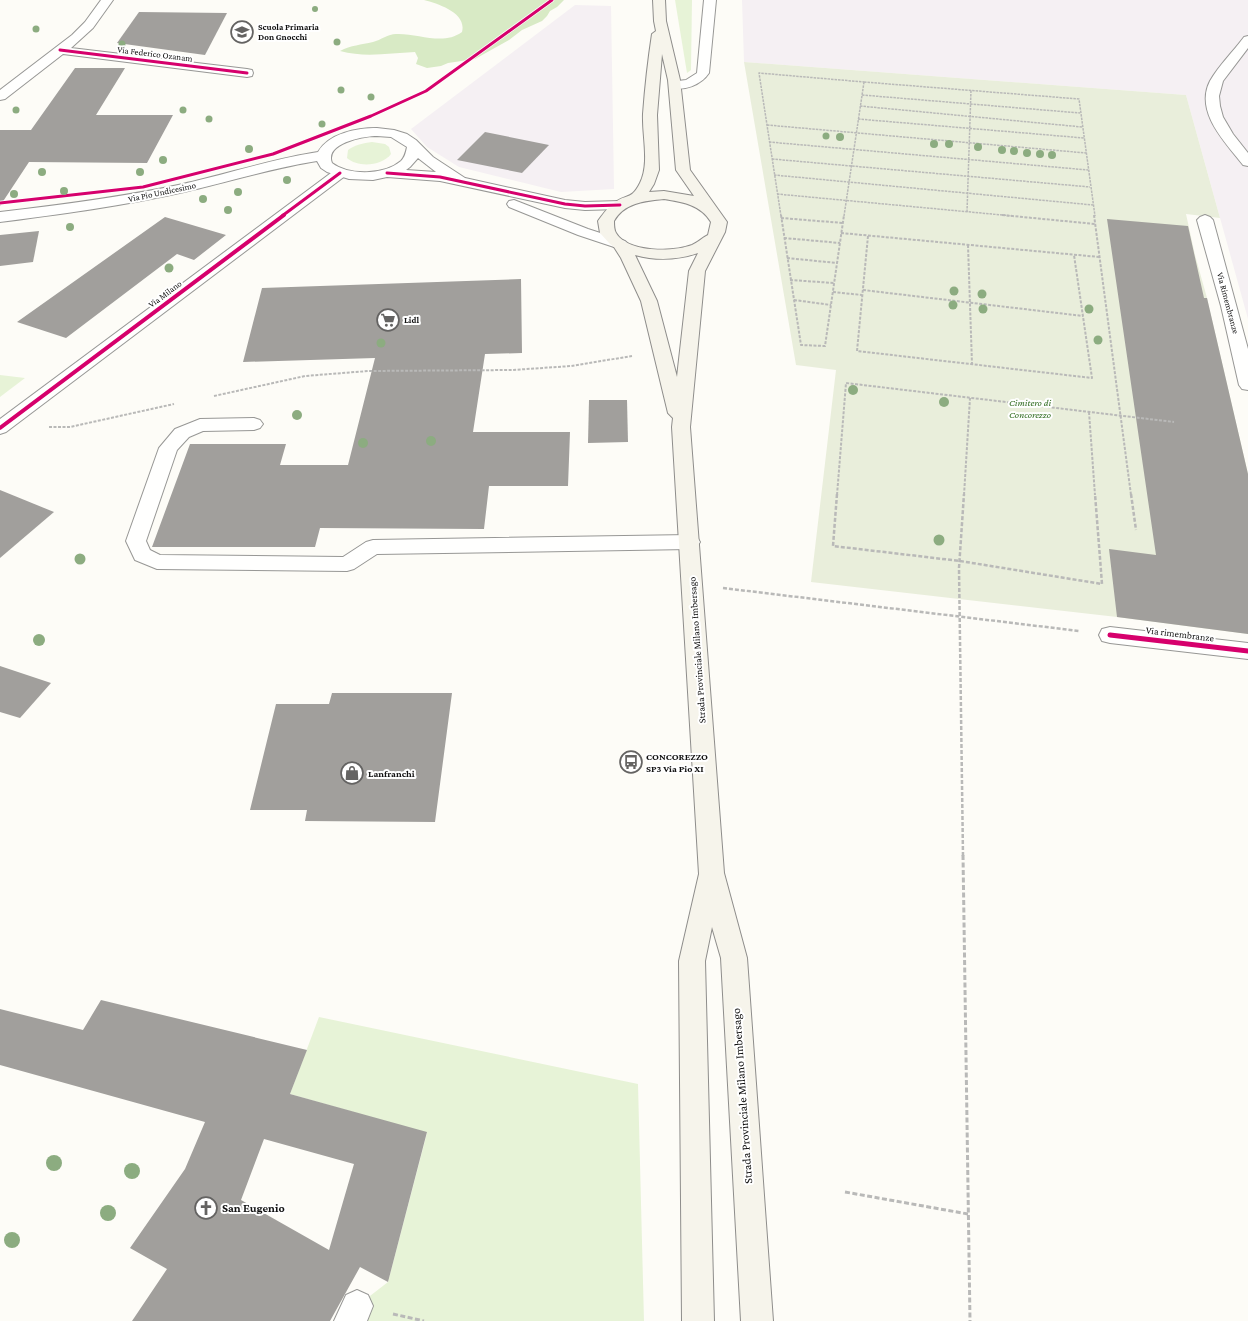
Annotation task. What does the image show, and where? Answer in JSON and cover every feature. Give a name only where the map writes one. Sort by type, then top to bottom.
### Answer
[{"type":"main road","points":[[637,198],[647,184],[652,170],[650,115],[653,74],[660,21],[659,0]]},
{"type":"main road","points":[[660,21],[675,85],[683,170],[715,215],[718,220],[719,227],[697,271],[681,427]]},
{"type":"main road","points":[[681,427],[651,308],[633,265],[620,244],[608,233],[606,223],[610,213],[620,205],[637,198],[657,195],[678,196],[699,202],[715,215]]},
{"type":"main road","points":[[620,244],[641,252],[668,255],[693,250],[703,246],[712,239]]},
{"type":"main road","name":"Strada Provinciale Milano Imbersago","points":[[681,427],[693,584],[711,873],[734,958],[757,1321]]},
{"type":"main road","name":"Strada Provinciale Milano Imbersago","points":[[698,1321],[692,961],[711,873]]},
{"type":"street","points":[[0,96],[86,28],[107,0]]},
{"type":"street","points":[[675,85],[696,81],[701,78],[704,73],[710,0]]},
{"type":"street","points":[[1248,40],[1215,84],[1212,98],[1215,113],[1223,128],[1248,162]]},
{"type":"street","name":"Via Federico Ozanam","points":[[60,50],[247,73]]},
{"type":"street","points":[[620,205],[585,206],[565,204],[466,184],[440,178],[387,173],[363,176],[340,173],[330,169],[324,163],[323,156],[326,149],[334,142],[345,137],[359,133],[374,132],[394,134],[409,141],[427,160],[466,184],[583,232],[620,244]]},
{"type":"street","points":[[387,173],[400,168],[409,162],[414,154],[414,148]]},
{"type":"street","name":"Via Pio Undicesimo","points":[[0,217],[67,209],[122,200],[190,186],[277,164],[323,156]]},
{"type":"street","name":"Via Milano","points":[[0,428],[340,173]]},
{"type":"street","name":"Via Rimembranze","points":[[1205,220],[1229,306],[1248,385]]},
{"type":"street","points":[[254,424],[200,425],[182,433],[168,448],[136,542],[142,555],[157,562],[346,564],[374,547],[690,542]]},
{"type":"street","name":"Via rimembranze","points":[[1110,635],[1248,651]]},
{"type":"path","points":[[864,81],[825,346],[801,345],[759,73],[864,81],[1079,99],[1136,530]]},
{"type":"path","points":[[967,212],[971,90]]},
{"type":"path","points":[[862,95],[1080,113]]},
{"type":"path","points":[[860,106],[1082,127]]},
{"type":"path","points":[[858,119],[1084,138]]},
{"type":"path","points":[[767,125],[1086,153]]},
{"type":"path","points":[[769,142],[1088,170]]},
{"type":"path","points":[[772,159],[1090,187]]},
{"type":"path","points":[[774,175],[1092,205]]},
{"type":"path","points":[[777,194],[1095,224]]},
{"type":"path","points":[[781,218],[843,223]]},
{"type":"path","points":[[841,233],[1099,257]]},
{"type":"path","points":[[868,236],[857,351],[1092,378],[1074,255]]},
{"type":"path","points":[[784,238],[840,244]]},
{"type":"path","points":[[968,245],[972,364]]},
{"type":"path","points":[[787,258],[837,263]]},
{"type":"path","points":[[790,280],[834,283]]},
{"type":"path","points":[[863,290],[1083,316]]},
{"type":"path","points":[[833,292],[862,295]]},
{"type":"path","points":[[794,300],[831,305]]},
{"type":"path","points":[[209,397],[305,376],[368,371],[513,370],[549,368],[636,355]]},
{"type":"path","points":[[1089,412],[1102,584],[960,561],[833,546],[846,383],[1174,422]]},
{"type":"path","points":[[970,398],[960,561],[970,1321]]},
{"type":"path","points":[[0,428],[70,427],[178,404]]},
{"type":"path","points":[[693,584],[1110,635]]},
{"type":"path","points":[[845,1192],[968,1214]]},
{"type":"shaded area","points":[[742,0],[1248,0],[1248,319],[1186,95],[744,62]]},
{"type":"shaded area","points":[[575,5],[611,6],[614,189],[561,192],[459,167],[427,147],[411,129]]},
{"type":"green space","points":[[424,0],[564,0],[550,11],[542,21],[522,30],[509,40],[475,59],[427,68],[416,64],[418,58],[415,52],[368,55],[340,51],[352,46],[376,41],[393,34],[439,39],[455,36],[462,32],[462,25],[456,15],[444,7]]},
{"type":"green space","points":[[675,0],[692,0],[691,70],[687,73]]},
{"type":"green space","name":"Cimitero di Concorezzo","points":[[744,62],[1186,95],[1220,218],[1186,214],[1248,474],[1248,634],[1117,617],[811,582],[836,370],[796,365]]},
{"type":"green space","points":[[372,142],[385,144],[389,147],[391,154],[382,161],[370,164],[357,163],[347,158],[348,150],[351,148],[359,144]]},
{"type":"green space","points":[[0,375],[25,378],[0,397]]},
{"type":"green space","points":[[319,1017],[638,1084],[644,1321],[350,1321],[357,1306],[388,1282],[427,1133],[290,1094]]},
{"type":"building","points":[[139,12],[227,13],[205,55],[117,43]]},
{"type":"building","points":[[75,68],[125,68],[96,115],[173,115],[147,163],[29,162],[0,206],[0,130],[31,130]]},
{"type":"building","points":[[485,132],[549,145],[522,173],[457,160]]},
{"type":"building","points":[[165,217],[226,235],[194,260],[177,254],[66,338],[17,322]]},
{"type":"building","points":[[1107,219],[1188,226],[1204,298],[1207,298],[1248,474],[1248,634],[1117,617],[1109,549],[1156,555]]},
{"type":"building","points":[[39,231],[33,262],[0,266],[0,235]]},
{"type":"building","points":[[521,279],[522,353],[485,354],[473,432],[570,432],[568,486],[489,486],[484,529],[320,528],[315,547],[152,547],[190,444],[286,444],[280,465],[348,465],[375,358],[243,362],[262,288]]},
{"type":"building","points":[[589,400],[627,400],[628,442],[588,443]]},
{"type":"building","points":[[0,490],[54,512],[0,558]]},
{"type":"building","points":[[0,666],[51,683],[20,718],[0,712]]},
{"type":"building","points":[[332,693],[452,693],[435,822],[305,821],[307,810],[250,810],[276,704],[329,704]]},
{"type":"building","points":[[101,1000],[307,1050],[290,1094],[427,1132],[388,1282],[360,1267],[330,1321],[132,1321],[167,1269],[130,1248],[185,1169],[205,1122],[0,1065],[0,1009],[83,1030]],"holes":[[[264,1139],[354,1164],[329,1250],[241,1200]]]},
{"type":"cycle path","points":[[0,203],[143,187],[273,154],[371,116],[426,91],[552,0]]},
{"type":"cycle path","points":[[60,50],[247,73]]},
{"type":"cycle path","points":[[0,428],[340,173]]},
{"type":"cycle path","points":[[387,173],[440,177],[565,204],[585,206],[620,205]]},
{"type":"cycle path","points":[[1110,635],[1248,651]]},
{"type":"place","name":"Scuola Primaria Don Gnocchi","points":[[242,32]]},
{"type":"place","name":"Lidl","points":[[388,320]]},
{"type":"place","name":"CONCOREZZO SP3 Via Pio XI","points":[[631,762]]},
{"type":"place","name":"Lanfranchi","points":[[352,773]]},
{"type":"place","name":"San Eugenio","points":[[206,1208]]}]
